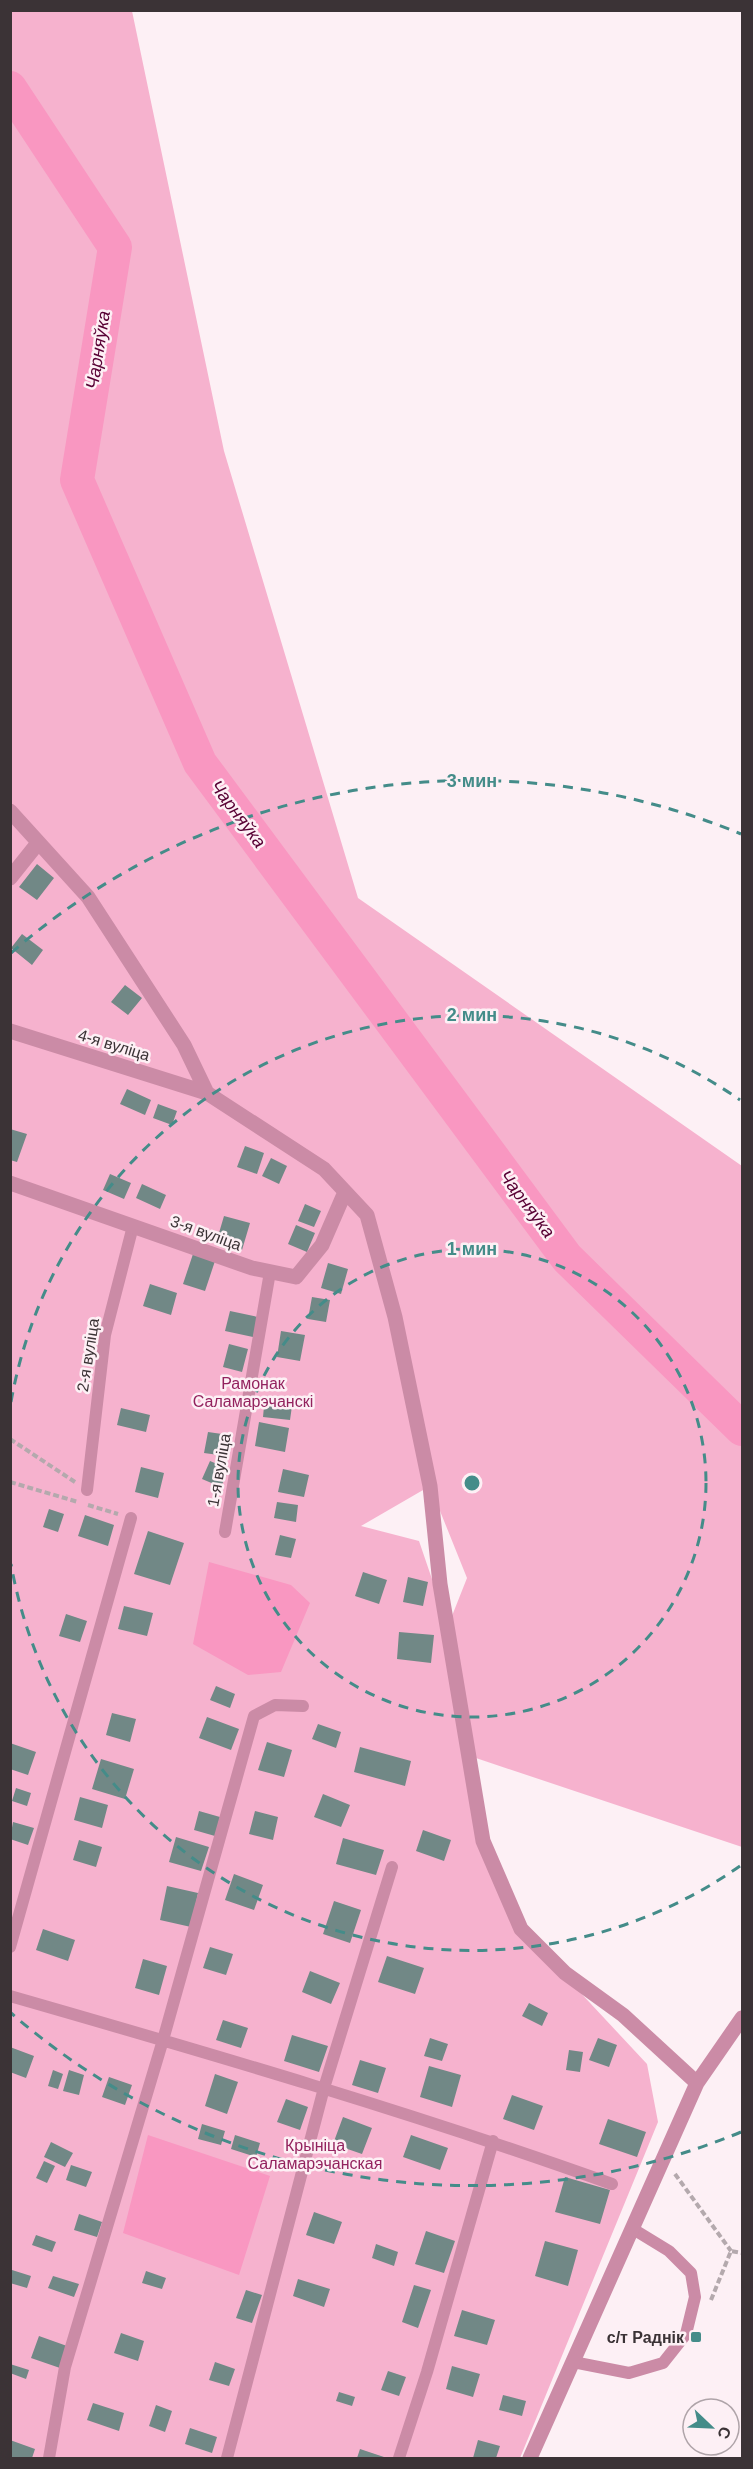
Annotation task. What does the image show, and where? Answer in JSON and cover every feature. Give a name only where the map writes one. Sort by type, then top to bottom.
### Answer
[{"type":"street","points":[[10,811],[88,897],[184,1045],[207,1093]]},
{"type":"street","points":[[10,878],[38,843]]},
{"type":"street","name":"4-я вуліца","points":[[10,1032],[207,1093],[324,1169],[368,1215],[394,1317],[430,1486],[440,1584],[483,1841],[521,1929],[565,1973],[623,2014],[698,2083]]},
{"type":"street","name":"3-я вуліца","points":[[10,1183],[252,1268],[296,1277],[322,1245],[345,1191]]},
{"type":"street","points":[[530,2458],[698,2083],[742,2018]]},
{"type":"lane","name":"2-я вуліца","points":[[87,1490],[105,1335],[133,1226]]},
{"type":"lane","name":"1-я вуліца","points":[[225,1532],[270,1272]]},
{"type":"lane","points":[[10,1947],[131,1518]]},
{"type":"lane","points":[[49,2458],[66,2367],[254,1716],[275,1705],[303,1706]]},
{"type":"lane","points":[[227,2458],[324,2088],[392,1866]]},
{"type":"lane","points":[[10,1995],[324,2088],[493,2141],[612,2184]]},
{"type":"lane","points":[[399,2458],[427,2372],[493,2141]]},
{"type":"lane","points":[[573,2362],[629,2373],[663,2363],[686,2334],[695,2297],[691,2273],[669,2251],[633,2229]]},
{"type":"path","points":[[10,1439],[87,1490]]},
{"type":"path","points":[[10,1482],[131,1518]]},
{"type":"path","points":[[660,2168],[675,2174],[730,2252]]},
{"type":"green space","points":[[11,11],[132,11],[224,451],[358,898],[742,1166],[742,1847],[470,1756],[483,1841],[521,1929],[647,2064],[658,2122],[520,2458],[11,2458]],"holes":[[[430,1486],[467,1578],[448,1626],[419,1541],[361,1526]]]},
{"type":"shaded area","points":[[209,1562],[291,1585],[310,1603],[281,1672],[248,1675],[193,1644]]},
{"type":"shaded area","points":[[148,2135],[270,2176],[239,2275],[123,2233]]},
{"type":"building","points":[[37,864],[54,878],[37,900],[19,887]]},
{"type":"building","points":[[22,934],[43,950],[32,965],[11,948]]},
{"type":"building","points":[[125,985],[142,998],[128,1015],[111,1002]]},
{"type":"building","points":[[127,1089],[151,1100],[145,1115],[120,1104]]},
{"type":"building","points":[[158,1104],[177,1111],[172,1125],[153,1118]]},
{"type":"building","points":[[10,1129],[27,1134],[17,1162],[10,1160]]},
{"type":"building","points":[[245,1146],[264,1153],[257,1174],[237,1167]]},
{"type":"building","points":[[271,1158],[287,1166],[279,1184],[262,1176]]},
{"type":"building","points":[[110,1174],[131,1183],[124,1199],[103,1190]]},
{"type":"building","points":[[142,1184],[166,1195],[160,1209],[136,1198]]},
{"type":"building","points":[[305,1204],[321,1211],[314,1227],[298,1221]]},
{"type":"building","points":[[224,1216],[250,1223],[242,1250],[216,1243]]},
{"type":"building","points":[[296,1225],[315,1233],[307,1252],[288,1244]]},
{"type":"building","points":[[193,1254],[215,1261],[205,1291],[183,1284]]},
{"type":"building","points":[[328,1263],[348,1269],[341,1294],[321,1288]]},
{"type":"building","points":[[150,1284],[177,1293],[171,1315],[143,1306]]},
{"type":"building","points":[[312,1297],[330,1300],[326,1322],[308,1319]]},
{"type":"building","points":[[230,1311],[258,1317],[253,1337],[225,1331]]},
{"type":"building","points":[[281,1331],[305,1335],[300,1361],[277,1357]]},
{"type":"building","points":[[229,1344],[248,1349],[242,1372],[223,1367]]},
{"type":"building","points":[[265,1396],[293,1399],[290,1420],[263,1417]]},
{"type":"building","points":[[121,1408],[150,1415],[146,1432],[117,1425]]},
{"type":"building","points":[[259,1422],[289,1428],[285,1452],[255,1446]]},
{"type":"building","points":[[208,1432],[229,1435],[226,1456],[204,1453]]},
{"type":"building","points":[[210,1461],[229,1469],[221,1487],[202,1479]]},
{"type":"building","points":[[141,1467],[164,1473],[158,1498],[135,1492]]},
{"type":"building","points":[[283,1469],[309,1475],[304,1497],[278,1492]]},
{"type":"building","points":[[277,1502],[298,1505],[296,1522],[274,1518]]},
{"type":"building","points":[[49,1509],[64,1514],[58,1532],[43,1527]]},
{"type":"building","points":[[85,1515],[114,1525],[108,1546],[78,1536]]},
{"type":"building","points":[[148,1531],[184,1543],[170,1585],[134,1574]]},
{"type":"building","points":[[280,1535],[296,1539],[291,1558],[275,1555]]},
{"type":"building","points":[[363,1572],[387,1580],[379,1604],[355,1596]]},
{"type":"building","points":[[408,1577],[428,1582],[423,1606],[403,1602]]},
{"type":"building","points":[[124,1606],[153,1613],[147,1636],[118,1629]]},
{"type":"building","points":[[66,1614],[87,1621],[80,1642],[59,1636]]},
{"type":"building","points":[[399,1632],[434,1635],[431,1663],[397,1659]]},
{"type":"building","points":[[216,1686],[235,1694],[230,1708],[210,1700]]},
{"type":"building","points":[[112,1713],[136,1719],[130,1742],[106,1735]]},
{"type":"building","points":[[207,1717],[239,1729],[231,1750],[199,1738]]},
{"type":"building","points":[[318,1724],[341,1732],[336,1748],[312,1739]]},
{"type":"building","points":[[267,1742],[292,1750],[284,1777],[258,1770]]},
{"type":"building","points":[[10,1743],[36,1752],[28,1775],[10,1769]]},
{"type":"building","points":[[360,1747],[411,1761],[405,1786],[354,1772]]},
{"type":"building","points":[[101,1759],[134,1769],[125,1799],[92,1789]]},
{"type":"building","points":[[16,1788],[31,1793],[27,1806],[12,1801]]},
{"type":"building","points":[[323,1794],[350,1805],[341,1827],[314,1817]]},
{"type":"building","points":[[80,1797],[108,1805],[102,1828],[74,1820]]},
{"type":"building","points":[[199,1811],[220,1817],[215,1836],[194,1830]]},
{"type":"building","points":[[255,1811],[278,1817],[273,1840],[249,1834]]},
{"type":"building","points":[[13,1822],[34,1828],[28,1845],[10,1839]]},
{"type":"building","points":[[423,1830],[451,1840],[444,1861],[416,1851]]},
{"type":"building","points":[[176,1837],[209,1847],[201,1871],[169,1862]]},
{"type":"building","points":[[343,1838],[384,1850],[376,1875],[336,1864]]},
{"type":"building","points":[[79,1840],[102,1847],[96,1867],[73,1860]]},
{"type":"building","points":[[234,1874],[263,1885],[254,1910],[225,1900]]},
{"type":"building","points":[[167,1886],[198,1893],[191,1927],[160,1920]]},
{"type":"building","points":[[334,1901],[361,1910],[350,1943],[323,1934]]},
{"type":"building","points":[[43,1929],[75,1940],[68,1961],[36,1950]]},
{"type":"building","points":[[210,1947],[233,1954],[226,1975],[203,1968]]},
{"type":"building","points":[[387,1956],[424,1968],[415,1994],[378,1982]]},
{"type":"building","points":[[143,1959],[167,1966],[159,1995],[135,1988]]},
{"type":"building","points":[[310,1971],[340,1983],[331,2004],[302,1992]]},
{"type":"building","points":[[529,2003],[548,2013],[542,2026],[522,2016]]},
{"type":"building","points":[[223,2020],[248,2028],[241,2048],[216,2040]]},
{"type":"building","points":[[292,2035],[328,2046],[319,2072],[284,2061]]},
{"type":"building","points":[[430,2038],[448,2044],[442,2061],[424,2056]]},
{"type":"building","points":[[598,2038],[617,2045],[609,2067],[589,2060]]},
{"type":"building","points":[[10,2047],[34,2056],[26,2078],[10,2072]]},
{"type":"building","points":[[569,2050],[583,2052],[580,2072],[566,2070]]},
{"type":"building","points":[[360,2060],[386,2068],[378,2093],[352,2085]]},
{"type":"building","points":[[429,2066],[461,2075],[452,2107],[420,2097]]},
{"type":"building","points":[[53,2070],[63,2074],[58,2089],[48,2086]]},
{"type":"building","points":[[69,2070],[84,2075],[79,2095],[63,2091]]},
{"type":"building","points":[[215,2074],[238,2082],[227,2114],[205,2106]]},
{"type":"building","points":[[109,2077],[132,2085],[125,2105],[102,2097]]},
{"type":"building","points":[[512,2095],[543,2106],[534,2130],[503,2119]]},
{"type":"building","points":[[286,2099],[308,2107],[300,2130],[277,2122]]},
{"type":"building","points":[[343,2117],[372,2128],[362,2154],[333,2144]]},
{"type":"building","points":[[608,2119],[646,2132],[637,2157],[599,2144]]},
{"type":"building","points":[[202,2124],[225,2131],[221,2145],[198,2139]]},
{"type":"building","points":[[235,2135],[260,2143],[256,2157],[231,2149]]},
{"type":"building","points":[[411,2135],[448,2148],[440,2170],[403,2157]]},
{"type":"building","points":[[51,2142],[73,2153],[65,2167],[44,2157]]},
{"type":"building","points":[[44,2161],[55,2166],[47,2183],[36,2178]]},
{"type":"building","points":[[71,2165],[92,2172],[86,2187],[66,2180]]},
{"type":"building","points":[[565,2177],[610,2190],[600,2224],[555,2212]]},
{"type":"building","points":[[314,2212],[342,2222],[334,2244],[306,2235]]},
{"type":"building","points":[[79,2214],[102,2222],[97,2237],[74,2230]]},
{"type":"building","points":[[426,2231],[455,2241],[444,2273],[415,2264]]},
{"type":"building","points":[[36,2235],[56,2242],[52,2252],[32,2245]]},
{"type":"building","points":[[545,2241],[578,2250],[568,2286],[535,2276]]},
{"type":"building","points":[[376,2244],[398,2252],[394,2266],[372,2258]]},
{"type":"building","points":[[12,2270],[31,2276],[27,2288],[10,2283]]},
{"type":"building","points":[[146,2271],[166,2278],[162,2289],[142,2283]]},
{"type":"building","points":[[53,2276],[79,2284],[74,2297],[48,2288]]},
{"type":"building","points":[[298,2279],[330,2289],[324,2307],[293,2296]]},
{"type":"building","points":[[414,2285],[431,2290],[418,2328],[402,2322]]},
{"type":"building","points":[[246,2290],[262,2295],[252,2323],[236,2318]]},
{"type":"building","points":[[462,2310],[495,2320],[487,2345],[454,2336]]},
{"type":"building","points":[[121,2333],[144,2341],[138,2361],[114,2353]]},
{"type":"building","points":[[39,2336],[67,2346],[60,2368],[31,2358]]},
{"type":"building","points":[[215,2362],[235,2369],[229,2386],[209,2380]]},
{"type":"building","points":[[10,2364],[29,2370],[26,2379],[10,2373]]},
{"type":"building","points":[[452,2366],[480,2374],[473,2397],[446,2389]]},
{"type":"building","points":[[388,2371],[406,2377],[399,2396],[381,2390]]},
{"type":"building","points":[[339,2392],[355,2397],[352,2406],[336,2401]]},
{"type":"building","points":[[503,2395],[526,2401],[522,2416],[499,2410]]},
{"type":"building","points":[[93,2403],[124,2413],[119,2431],[87,2420]]},
{"type":"building","points":[[156,2405],[172,2411],[165,2432],[149,2426]]},
{"type":"building","points":[[190,2428],[217,2437],[212,2453],[185,2444]]},
{"type":"building","points":[[10,2440],[35,2449],[32,2458],[10,2458]]},
{"type":"building","points":[[478,2440],[500,2446],[496,2458],[473,2458]]},
{"type":"building","points":[[360,2449],[387,2458],[357,2458]]},
{"type":"waterway","name":"Чарняўка","points":[[10,88],[115,247],[77,480],[200,763],[567,1258],[742,1429]]},
{"type":"place","name":"с/т Раднік","points":[[696,2337]]},
{"type":"park label","name":"Рамонак Саламарэчанскі","points":[[253,1392]]},
{"type":"park label","name":"Крыніца Саламарэчанская","points":[[315,2154]]}]
